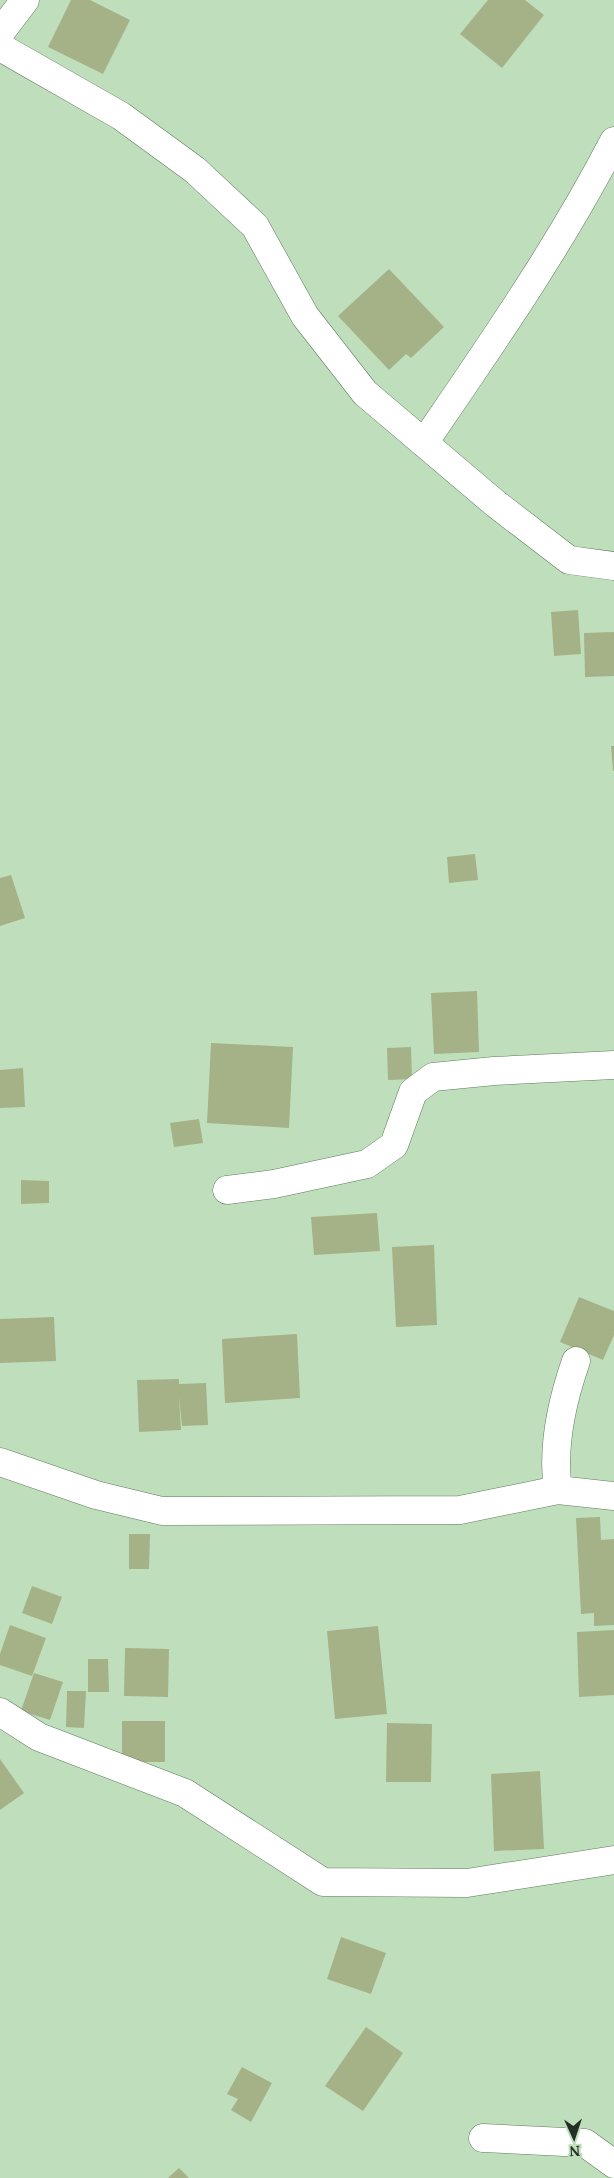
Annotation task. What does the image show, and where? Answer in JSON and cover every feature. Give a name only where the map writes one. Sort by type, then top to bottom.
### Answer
[{"type":"street","points":[[0,33],[25,0]]},
{"type":"street","points":[[0,46],[121,116],[195,170],[255,226],[306,316],[365,393],[496,504],[569,560],[614,566]]},
{"type":"street","points":[[424,443],[521,302],[584,199],[614,141]]},
{"type":"street","points":[[226,1190],[274,1184],[367,1164],[394,1146],[413,1092],[433,1077],[494,1071],[614,1065]]},
{"type":"street","points":[[558,1490],[555,1469],[562,1416],[567,1386],[576,1362]]},
{"type":"street","points":[[0,1462],[96,1496],[162,1511],[460,1510],[558,1490],[614,1496]]},
{"type":"street","points":[[0,1712],[39,1737],[185,1793],[323,1882],[467,1883],[614,1860]]},
{"type":"street","points":[[483,2138],[585,2143],[614,2164]]},
{"type":"building","points":[[71,0],[90,0],[130,20],[103,74],[48,47]]},
{"type":"building","points":[[488,0],[525,0],[544,15],[502,68],[460,34]]},
{"type":"building","points":[[389,269],[444,327],[411,358],[406,354],[389,370],[338,316]]},
{"type":"building","points":[[578,610],[581,654],[554,656],[551,612]]},
{"type":"building","points":[[614,632],[614,676],[585,677],[584,633]]},
{"type":"building","points":[[611,746],[614,746],[614,771],[613,771]]},
{"type":"building","points":[[475,854],[478,880],[449,883],[447,857]]},
{"type":"building","points":[[11,875],[25,918],[0,926],[0,878]]},
{"type":"building","points":[[477,991],[479,1052],[434,1054],[431,993]]},
{"type":"building","points":[[211,1043],[293,1047],[289,1128],[207,1123]]},
{"type":"building","points":[[411,1047],[412,1079],[388,1080],[387,1048]]},
{"type":"building","points":[[23,1068],[25,1107],[0,1108],[0,1070]]},
{"type":"building","points":[[199,1119],[203,1143],[174,1147],[170,1123]]},
{"type":"building","points":[[21,1180],[49,1181],[49,1203],[21,1204]]},
{"type":"building","points":[[377,1213],[380,1251],[314,1255],[311,1217]]},
{"type":"building","points":[[434,1245],[437,1325],[396,1327],[392,1247]]},
{"type":"building","points":[[579,1297],[614,1311],[614,1335],[603,1360],[560,1342]]},
{"type":"building","points":[[54,1317],[56,1361],[0,1363],[0,1319]]},
{"type":"building","points":[[297,1334],[300,1398],[225,1403],[222,1339]]},
{"type":"building","points":[[179,1379],[179,1384],[206,1383],[208,1425],[182,1426],[179,1395],[181,1430],[139,1432],[137,1380]]},
{"type":"building","points":[[600,1517],[601,1540],[614,1539],[614,1625],[594,1626],[594,1613],[581,1614],[576,1518]]},
{"type":"building","points":[[129,1534],[150,1534],[149,1569],[129,1569]]},
{"type":"building","points":[[32,1586],[62,1597],[52,1624],[22,1613]]},
{"type":"building","points":[[10,1625],[46,1638],[32,1676],[0,1665],[0,1654]]},
{"type":"building","points":[[378,1626],[387,1714],[335,1719],[327,1631]]},
{"type":"building","points":[[614,1630],[614,1695],[579,1697],[577,1632]]},
{"type":"building","points":[[125,1648],[169,1649],[168,1697],[124,1696]]},
{"type":"building","points":[[88,1659],[108,1659],[109,1692],[88,1692]]},
{"type":"building","points":[[34,1673],[63,1682],[50,1720],[21,1711]]},
{"type":"building","points":[[67,1691],[86,1691],[84,1728],[66,1727]]},
{"type":"building","points":[[122,1721],[165,1721],[165,1762],[122,1762]]},
{"type":"building","points":[[387,1723],[432,1724],[431,1782],[386,1782]]},
{"type":"building","points":[[0,1759],[24,1793],[0,1810]]},
{"type":"building","points":[[540,1771],[544,1849],[494,1851],[491,1774]]},
{"type":"building","points":[[341,1937],[386,1953],[371,1994],[327,1979]]},
{"type":"building","points":[[366,2027],[403,2053],[363,2111],[325,2086]]},
{"type":"building","points":[[242,2067],[272,2083],[251,2122],[231,2110],[238,2099],[227,2094]]},
{"type":"building","points":[[179,2168],[189,2178],[168,2178]]}]
